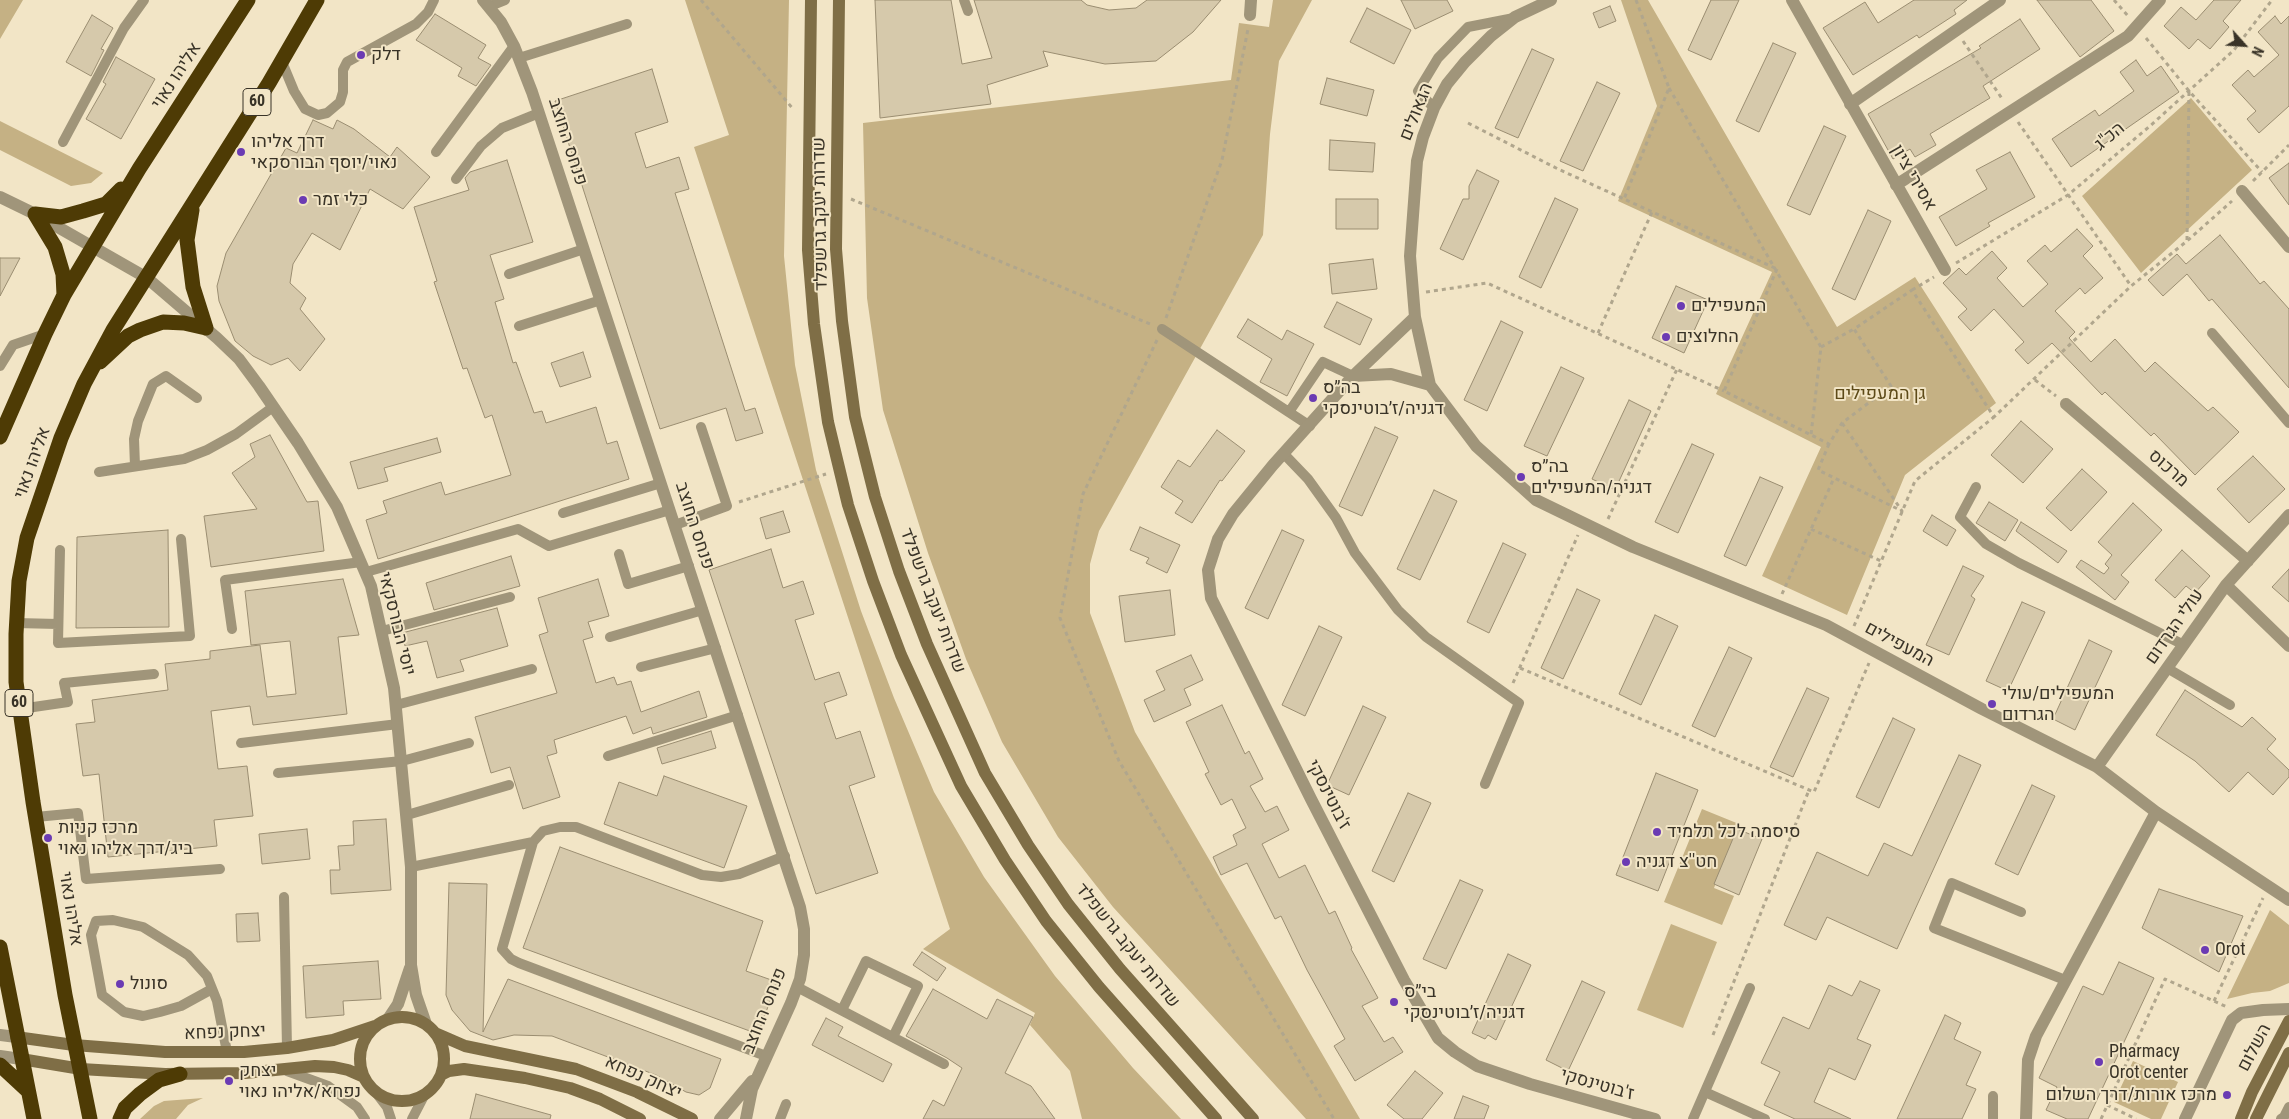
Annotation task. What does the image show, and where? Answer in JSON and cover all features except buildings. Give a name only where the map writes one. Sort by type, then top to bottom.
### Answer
[{"type":"highway","name":"אליהו נאוי","points":[[0,437],[44,334],[64,294],[139,169],[248,0]]},
{"type":"highway","name":"אליהו נאוי","points":[[90,1119],[81,1069],[74,1045],[36,817],[16,682],[16,622],[19,581],[27,538],[61,438],[92,370],[113,330],[282,62],[318,1]]},
{"type":"highway","points":[[35,214],[61,216],[106,204],[139,169]]},
{"type":"highway","points":[[194,202],[187,240],[193,287],[206,328]]},
{"type":"highway","points":[[35,214],[55,247],[63,274],[64,294]]},
{"type":"highway","points":[[92,370],[128,336],[140,330],[163,322],[184,323],[206,328]]},
{"type":"highway","points":[[0,947],[16,1037],[34,1119]]},
{"type":"highway","points":[[0,1014],[9,1000]]},
{"type":"highway","points":[[0,1065],[28,1091]]},
{"type":"highway","points":[[120,1119],[125,1108],[140,1094],[159,1080],[180,1074]]},
{"type":"main road","name":"שדרות יעקב גרשפלד","points":[[811,0],[808,250],[814,324],[828,422],[848,505],[880,599],[901,655],[961,786],[1005,860],[1046,921],[1099,987],[1216,1119]]},
{"type":"main road","name":"שדרות יעקב גרשפלד","points":[[839,0],[836,249],[842,321],[856,417],[875,497],[899,571],[927,644],[985,773],[1028,845],[1068,904],[1120,969],[1253,1119]]},
{"type":"main road","points":[[414,1018],[430,1028],[444,1053],[441,1075],[434,1086],[414,1100],[401,1101],[377,1094],[364,1078],[360,1064],[360,1050],[366,1037],[375,1026],[388,1019],[414,1018]]},
{"type":"main road","name":"השלום","points":[[2241,1119],[2252,1092],[2289,1022]]},
{"type":"main road","name":"יצחק נפחא","points":[[16,1037],[74,1045],[165,1052],[227,1052],[287,1048],[333,1040],[375,1026]]},
{"type":"main road","name":"יצחק נפחא","points":[[430,1028],[465,1046],[576,1069],[637,1092],[692,1119]]},
{"type":"main road","name":"השלום","points":[[2256,1119],[2289,1053]]},
{"type":"main road","points":[[21,1060],[81,1069],[180,1074],[245,1073],[315,1066],[348,1070],[364,1078]]},
{"type":"main road","name":"יצחק נפחא","points":[[441,1075],[449,1071],[464,1069],[544,1082],[600,1099],[640,1119]]},
{"type":"street","points":[[1250,15],[1251,0]]},
{"type":"street","name":"הגאולים","points":[[1415,317],[1410,256],[1418,161],[1423,137],[1434,108],[1447,84],[1464,62],[1491,36],[1515,17],[1551,0]]},
{"type":"street","name":"אסירי ציון","points":[[1792,0],[1946,270]]},
{"type":"street","points":[[1850,104],[2000,0]]},
{"type":"street","points":[[1896,184],[2098,57],[2128,36],[2160,0]]},
{"type":"street","name":"פנחס החוצב","points":[[486,3],[501,22],[514,46],[539,113],[785,856],[804,929],[804,955],[797,987],[752,1089],[746,1119]]},
{"type":"street","points":[[2242,191],[2289,247]]},
{"type":"street","name":"יוסי הבורסקאי","points":[[0,197],[35,214],[147,278],[206,328],[239,359],[273,407],[337,507],[371,586],[382,631],[396,705],[408,815],[411,867],[411,965],[416,995],[430,1028]]},
{"type":"street","name":"ז'בוטינסקי","points":[[1415,317],[1353,376],[1233,514],[1218,538],[1208,570],[1211,598],[1404,980],[1438,1038],[1477,1066],[1655,1119]]},
{"type":"street","name":"המעפילים","points":[[1415,317],[1430,385],[1476,446],[1536,500],[1633,547],[1826,625],[1982,709],[2097,766],[2156,812],[2289,900]]},
{"type":"street","points":[[1353,376],[1391,374],[1430,385]]},
{"type":"street","name":"מרכוס","points":[[2066,404],[2248,561]]},
{"type":"street","name":"עולי הגרדום","points":[[2097,766],[2226,585],[2289,515]]},
{"type":"street","points":[[2226,585],[2289,646]]},
{"type":"street","points":[[2026,1119],[2028,1060],[2044,1018],[2156,812]]},
{"type":"street","name":"יוסי הבורסקאי","points":[[388,1019],[398,1004],[411,965]]},
{"type":"street","points":[[2185,1119],[2232,1020],[2241,1013],[2289,1009]]},
{"type":"street","points":[[0,1035],[16,1037]]},
{"type":"street","points":[[0,1056],[21,1060]]},
{"type":"street","name":"פנחס החוצב","points":[[720,1119],[759,1071]]},
{"type":"lane","points":[[63,142],[124,28],[144,0]]},
{"type":"lane","points":[[282,62],[294,91],[305,109],[318,115],[327,113],[340,102],[343,92],[343,70],[347,62],[416,24],[428,12],[434,0]]},
{"type":"lane","points":[[486,3],[506,0]]},
{"type":"lane","points":[[964,0],[968,11]]},
{"type":"lane","points":[[1434,108],[1418,91],[1438,58],[1468,27],[1515,17]]},
{"type":"lane","points":[[519,58],[627,24]]},
{"type":"lane","points":[[436,152],[514,46]]},
{"type":"lane","points":[[456,179],[482,146],[502,128],[539,113]]},
{"type":"lane","points":[[509,274],[584,249]]},
{"type":"lane","points":[[519,326],[601,300]]},
{"type":"lane","points":[[1162,329],[1310,426]]},
{"type":"lane","points":[[2212,333],[2289,423]]},
{"type":"lane","points":[[0,366],[13,345],[44,334]]},
{"type":"lane","points":[[1289,412],[1323,362],[1353,376]]},
{"type":"lane","points":[[135,466],[134,439],[138,421],[153,384],[166,376],[197,398]]},
{"type":"lane","points":[[99,472],[184,458],[207,450],[236,434],[273,407]]},
{"type":"lane","points":[[675,525],[727,506],[701,427]]},
{"type":"lane","points":[[1284,454],[1308,479],[1336,518],[1355,553],[1398,610],[1426,637],[1518,703],[1486,784]]},
{"type":"lane","points":[[564,513],[661,483]]},
{"type":"lane","points":[[1976,487],[1960,517],[1986,544],[2184,645]]},
{"type":"lane","points":[[232,629],[225,580],[364,567],[518,529],[549,546],[670,510]]},
{"type":"lane","points":[[60,550],[58,643],[190,636],[181,539]]},
{"type":"lane","points":[[619,554],[628,584],[689,566]]},
{"type":"lane","points":[[382,631],[510,597]]},
{"type":"lane","points":[[610,637],[703,610]]},
{"type":"lane","points":[[16,622],[58,624]]},
{"type":"lane","points":[[640,668],[716,648]]},
{"type":"lane","points":[[2168,668],[2230,705]]},
{"type":"lane","points":[[396,705],[532,669]]},
{"type":"lane","points":[[20,709],[68,702],[64,683],[154,674]]},
{"type":"lane","points":[[608,756],[738,715]]},
{"type":"lane","points":[[242,743],[398,724]]},
{"type":"lane","points":[[278,773],[402,761],[469,742]]},
{"type":"lane","points":[[408,815],[509,785]]},
{"type":"lane","points":[[36,817],[78,813],[86,879],[220,869]]},
{"type":"lane","points":[[766,1056],[510,959],[502,949],[532,842],[543,831],[560,827],[576,827],[702,875],[721,877],[739,874],[785,856]]},
{"type":"lane","points":[[411,867],[532,842]]},
{"type":"lane","points":[[2020,912],[1952,883],[1934,928],[2065,980]]},
{"type":"lane","points":[[284,897],[287,1048]]},
{"type":"lane","points":[[212,989],[181,1006],[160,1012],[143,1016],[124,1012],[102,995],[91,935],[96,921],[113,920],[143,927],[188,955],[208,976],[217,1001],[227,1052]]},
{"type":"lane","points":[[842,1010],[866,961],[918,986],[893,1038]]},
{"type":"lane","points":[[797,987],[944,1064]]},
{"type":"lane","points":[[1693,1119],[1750,988]]},
{"type":"lane","points":[[284,1070],[328,1086],[357,1107],[365,1119]]},
{"type":"lane","points":[[1705,1092],[1765,1119]]},
{"type":"lane","points":[[377,1094],[387,1108],[391,1119]]},
{"type":"lane","points":[[412,1119],[425,1094]]},
{"type":"lane","points":[[1992,1096],[1993,1119]]},
{"type":"lane","points":[[780,1119],[786,1104]]},
{"type":"lane","points":[[2281,1119],[2289,1107]]},
{"type":"path","points":[[701,0],[809,127]]},
{"type":"path","points":[[1636,0],[1669,88],[1777,269],[1821,347],[1811,435]]},
{"type":"path","points":[[2114,0],[2189,91],[2262,172]]},
{"type":"path","name":"הכ\"ג","points":[[1821,347],[1854,329],[1912,290],[2068,195],[2150,126],[2234,50],[2272,0]]},
{"type":"path","points":[[1250,15],[1222,160],[1162,329],[1083,494],[1060,618],[1119,761],[1334,1119]]},
{"type":"path","points":[[1956,31],[2131,286]]},
{"type":"path","points":[[1624,199],[1669,88]]},
{"type":"path","points":[[2187,241],[2189,91]]},
{"type":"path","points":[[1468,123],[1558,169],[1777,269]]},
{"type":"path","points":[[1849,637],[1915,481],[1994,417],[2035,380],[2131,286],[2187,241],[2289,145]]},
{"type":"path","points":[[836,193],[1162,329]]},
{"type":"path","points":[[1598,332],[1652,212]]},
{"type":"path","points":[[1724,391],[1777,269]]},
{"type":"path","points":[[1412,294],[1487,283],[1724,391],[1830,444]]},
{"type":"path","points":[[1912,290],[1994,417]]},
{"type":"path","points":[[1854,329],[1891,386],[1842,423],[1818,470],[1902,511]]},
{"type":"path","points":[[1602,532],[1677,369]]},
{"type":"path","points":[[2035,380],[2066,404]]},
{"type":"path","points":[[1842,423],[1902,511]]},
{"type":"path","points":[[727,506],[840,470]]},
{"type":"path","points":[[1777,605],[1834,478]]},
{"type":"path","points":[[1507,696],[1583,523]]},
{"type":"path","points":[[1811,529],[1881,561]]},
{"type":"path","points":[[1520,668],[1814,792],[1874,651]]},
{"type":"path","points":[[1712,1037],[1809,790]]},
{"type":"path","points":[[2214,1001],[2269,885]]},
{"type":"path","points":[[2101,1119],[2165,979],[2241,1013]]},
{"type":"path","points":[[2107,1105],[2136,1119]]},
{"type":"green space","points":[[0,0],[23,0],[0,39]]},
{"type":"green space","points":[[685,0],[789,0],[784,256],[795,365],[816,470],[861,611],[894,698],[934,792],[984,877],[1055,976],[1133,1068],[1181,1119],[1082,1119],[1070,1071],[1030,1025],[1035,1013],[923,949],[950,929],[694,147],[729,135]]},
{"type":"green space","points":[[1273,0],[1312,0],[1279,61],[1270,134],[1263,235],[1099,531],[1090,564],[1090,613],[1135,732],[1360,1119],[1306,1119],[1113,907],[1058,837],[1002,742],[966,659],[928,553],[883,410],[867,298],[863,123],[1231,80],[1239,23],[1269,27]]},
{"type":"green space","name":"גן המעפילים","points":[[1621,0],[1648,0],[1837,327],[1915,277],[1996,403],[1905,475],[1847,615],[1762,576],[1821,447],[1716,394],[1772,272],[1618,201],[1657,106]]},
{"type":"green space","points":[[2191,98],[2252,170],[2141,273],[2082,196]]},
{"type":"green space","points":[[0,121],[103,173],[91,183],[71,186],[0,150]]},
{"type":"green space","points":[[1702,809],[1739,824],[1714,888],[1734,896],[1722,925],[1664,902]]},
{"type":"green space","points":[[2270,910],[2289,925],[2289,983],[2270,991],[2227,999]]},
{"type":"green space","points":[[1671,924],[1717,942],[1683,1028],[1637,1010]]},
{"type":"green space","points":[[2133,1061],[2178,1082],[2161,1119],[2151,1119],[2114,1102]]},
{"type":"green space","points":[[203,1098],[188,1105],[176,1119],[140,1119],[154,1106],[164,1101]]},
{"type":"place","name":"דלק","points":[[361,55]]},
{"type":"place","name":"דרך אליהו נאוי/יוסף הבורסקאי","points":[[241,152]]},
{"type":"place","name":"כלי זמר","points":[[303,200]]},
{"type":"place","name":"המעפילים","points":[[1681,306]]},
{"type":"place","name":"החלוצים","points":[[1666,337]]},
{"type":"place","name":"בה״ס דגניה/ז׳בוטינסקי","points":[[1313,398]]},
{"type":"place","name":"בה״ס דגניה/המעפילים","points":[[1521,477]]},
{"type":"place","name":"המעפילים/עולי הגרדום","points":[[1992,704]]},
{"type":"place","name":"סיסמה לכל תלמיד","points":[[1657,832]]},
{"type":"place","name":"מרכז קניות ביג/דרך אליהו נאוי","points":[[48,838]]},
{"type":"place","name":"חט''צ דגניה","points":[[1626,862]]},
{"type":"place","name":"Orot","points":[[2205,950]]},
{"type":"place","name":"סונול","points":[[120,984]]},
{"type":"place","name":"בי״ס דגניה/ז׳בוטינסקי","points":[[1394,1002]]},
{"type":"place","name":"Pharmacy Orot center","points":[[2099,1062]]},
{"type":"place","name":"יצחק נפחא/אליהו נאוי","points":[[229,1081]]},
{"type":"place","name":"מרכז אורות/דרך השלום","points":[[2227,1095]]}]
